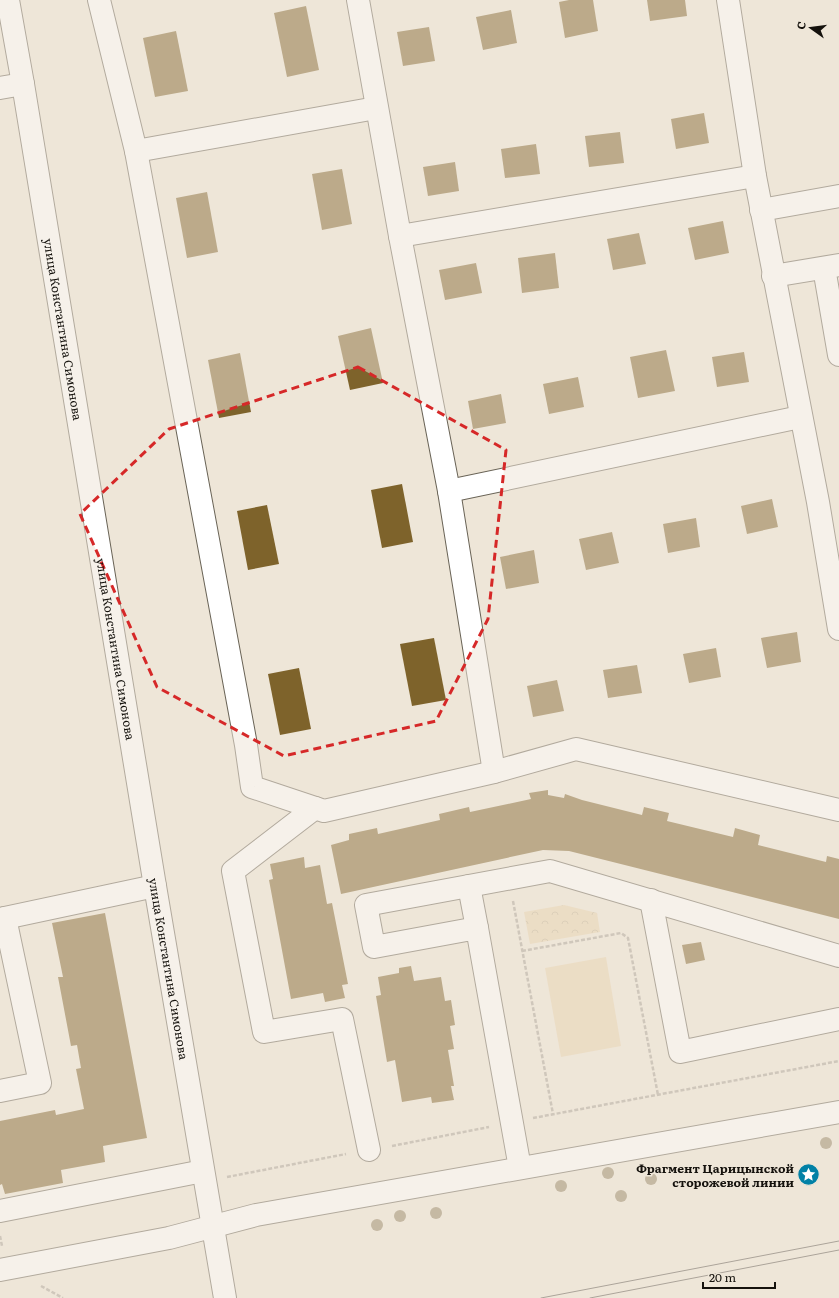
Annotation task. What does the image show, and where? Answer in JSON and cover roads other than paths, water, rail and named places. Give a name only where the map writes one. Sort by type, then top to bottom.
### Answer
[{"type":"street","name":"улица Константина Симонова","points":[[8,0],[225,1298]]},
{"type":"street","points":[[99,0],[136,151],[246,745],[252,787],[324,811],[494,772],[576,749],[839,810]]},
{"type":"street","points":[[358,0],[376,108],[449,491],[494,772]]},
{"type":"street","points":[[728,0],[755,176],[800,417],[818,502],[839,629]]},
{"type":"street","points":[[0,88],[23,84]]},
{"type":"street","points":[[136,151],[376,108]]},
{"type":"street","points":[[400,236],[755,176]]},
{"type":"street","points":[[761,210],[839,196]]},
{"type":"street","points":[[773,276],[831,266],[839,355]]},
{"type":"street","points":[[449,491],[800,417]]},
{"type":"street","points":[[315,808],[232,871],[264,1032],[342,1019],[369,1150]]},
{"type":"street","points":[[477,928],[374,947],[366,905],[550,871],[839,956]]},
{"type":"street","points":[[0,1091],[40,1083],[2,918],[155,886]]},
{"type":"street","points":[[469,886],[520,1168]]},
{"type":"street","points":[[651,900],[680,1052],[839,1019]]},
{"type":"street","points":[[0,1270],[169,1238],[256,1214],[839,1112]]},
{"type":"street","points":[[0,1211],[203,1172]]},
{"type":"tram line","points":[[541,1298],[839,1241]]},
{"type":"tram line","points":[[590,1298],[839,1250]]},
{"type":"place","name":"Фрагмент Царицынской сторожевой линии","points":[[809,1175]]}]
